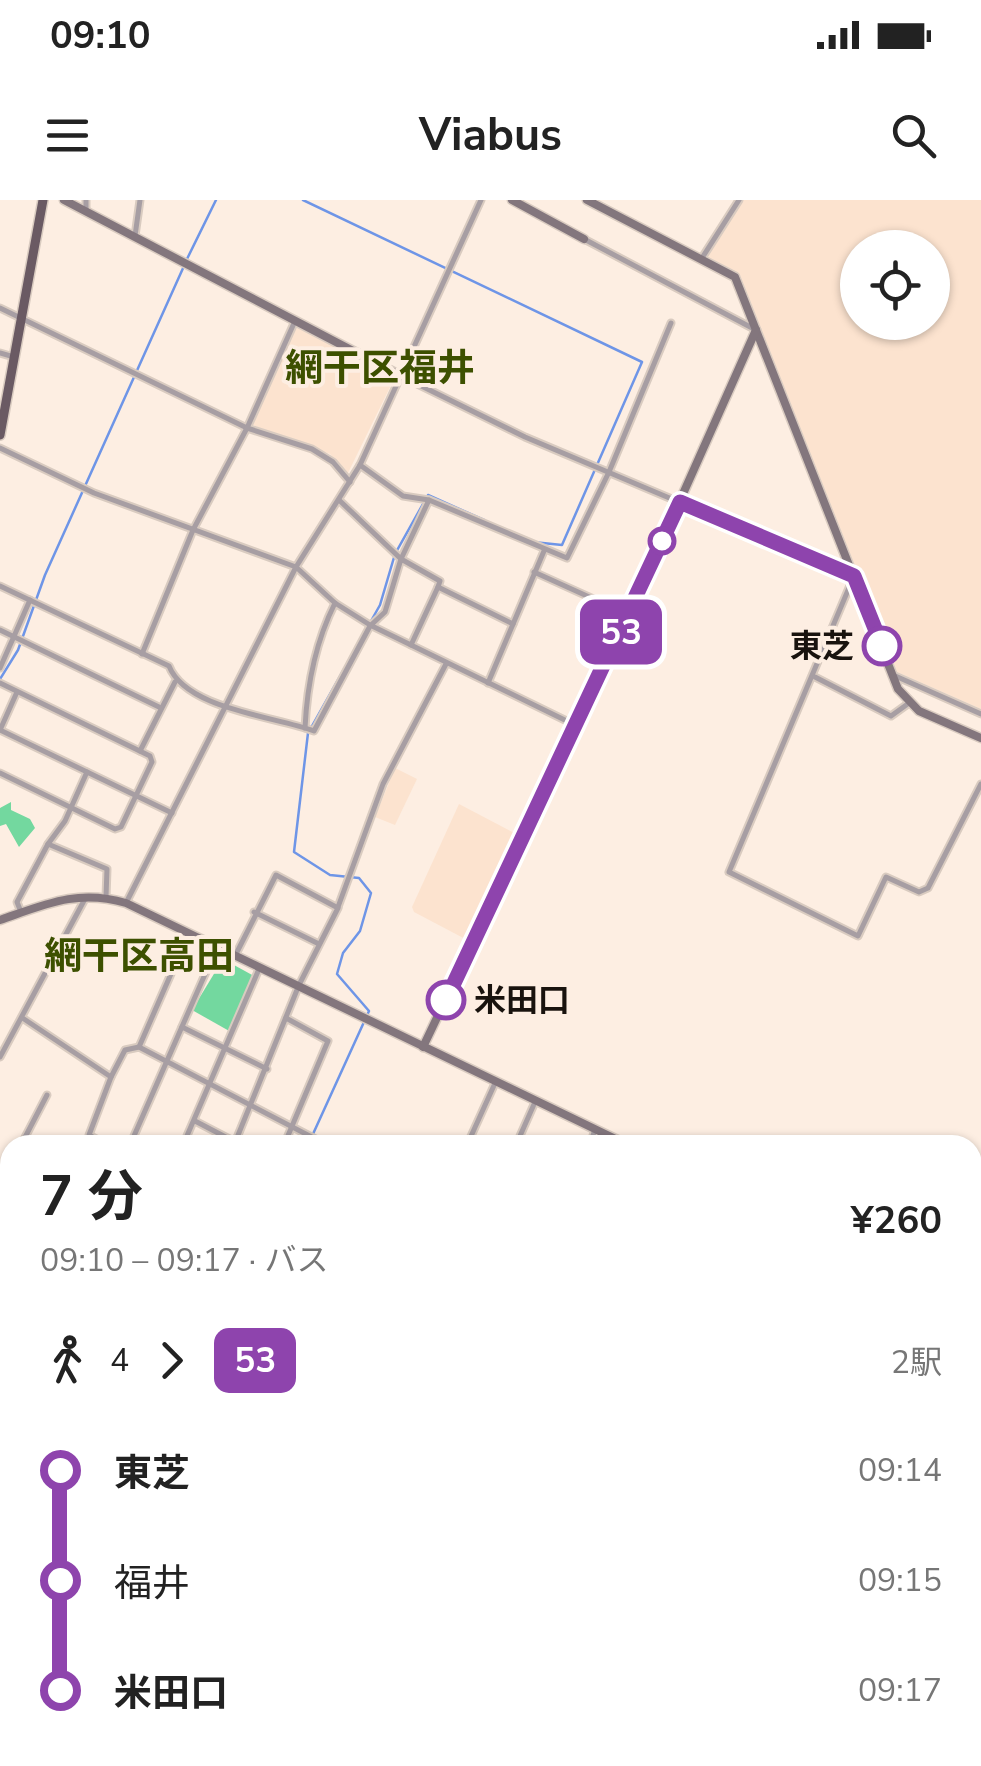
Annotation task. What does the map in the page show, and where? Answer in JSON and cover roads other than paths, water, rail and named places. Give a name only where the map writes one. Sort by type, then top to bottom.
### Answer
[{"type":"main road","points":[[0,434],[43,200]]},
{"type":"street","points":[[64,200],[525,437],[854,576]]},
{"type":"street","points":[[86,200],[86,211]]},
{"type":"street","points":[[136,236],[140,200]]},
{"type":"street","points":[[126,902],[296,566],[360,465],[482,200]]},
{"type":"street","points":[[512,200],[756,330]]},
{"type":"street","points":[[587,200],[735,277],[893,675],[910,703],[981,738]]},
{"type":"street","points":[[702,258],[739,200]]},
{"type":"street","points":[[0,308],[247,428],[312,449],[333,462],[350,482]]},
{"type":"street","points":[[142,654],[193,530],[247,428],[296,319]]},
{"type":"street","points":[[360,465],[403,496],[429,500],[568,558],[609,472],[671,323]]},
{"type":"street","points":[[424,1046],[629,615],[756,330]]},
{"type":"street","points":[[0,352],[14,357]]},
{"type":"street","points":[[0,448],[94,494],[296,566],[335,603],[363,621],[576,726]]},
{"type":"street","points":[[338,500],[391,552],[440,580],[411,646]]},
{"type":"street","points":[[308,729],[370,625],[385,612],[400,558],[429,500]]},
{"type":"street","points":[[488,683],[544,551]]},
{"type":"street","points":[[534,572],[629,615]]},
{"type":"street","points":[[854,576],[815,677],[729,872],[858,936],[886,878],[919,892],[928,888],[981,784]]},
{"type":"street","points":[[0,586],[169,666],[175,682],[209,702],[308,729]]},
{"type":"street","points":[[438,586],[513,624]]},
{"type":"street","points":[[0,668],[30,600]]},
{"type":"street","points":[[308,729],[304,706],[324,626],[335,603]]},
{"type":"street","points":[[0,630],[161,708]]},
{"type":"street","points":[[241,1135],[300,985],[338,908],[383,784],[446,664]]},
{"type":"street","points":[[893,675],[981,714]]},
{"type":"street","points":[[815,677],[890,716],[910,703]]},
{"type":"street","points":[[140,751],[175,682]]},
{"type":"street","points":[[0,684],[140,751],[152,762],[121,827],[114,829],[0,774]]},
{"type":"street","points":[[17,692],[0,730],[172,813]]},
{"type":"street","points":[[21,912],[17,902],[87,772]]},
{"type":"street","points":[[48,844],[107,869],[106,897]]},
{"type":"street","points":[[236,954],[276,875],[338,908]]},
{"type":"street","points":[[0,1057],[24,1019],[87,894]]},
{"type":"street","points":[[0,920],[62,897],[87,894],[126,902],[607,1135]]},
{"type":"street","points":[[254,912],[319,944]]},
{"type":"street","points":[[139,1046],[189,932]]},
{"type":"street","points":[[134,1135],[218,945]]},
{"type":"street","points":[[188,1135],[260,966]]},
{"type":"street","points":[[286,1018],[328,1040],[288,1135]]},
{"type":"street","points":[[24,1019],[111,1077]]},
{"type":"street","points":[[182,1027],[266,1069]]},
{"type":"street","points":[[88,1135],[125,1050],[139,1046],[307,1135]]},
{"type":"street","points":[[471,1135],[496,1081]]},
{"type":"street","points":[[25,1135],[47,1095]]},
{"type":"street","points":[[521,1135],[536,1101]]},
{"type":"street","points":[[195,1122],[220,1135]]},
{"type":"street","points":[[593,1135],[595,1129]]},
{"type":"waterway","points":[[187,259],[216,200]]},
{"type":"waterway","points":[[303,200],[642,362],[562,545],[533,542]]},
{"type":"waterway","points":[[0,679],[18,650],[45,575],[184,266]]},
{"type":"waterway","points":[[312,726],[380,605],[395,554],[428,495],[484,520]]},
{"type":"waterway","points":[[308,733],[294,852],[330,875],[359,878],[371,893],[360,931],[343,953],[337,974],[369,1011],[313,1135]]},
{"type":"place","name":"東芝","points":[[882,646]]},
{"type":"place","name":"米田口","points":[[446,1000]]},
{"type":"district","name":"網干区福井","points":[[380,368]]},
{"type":"district","name":"網干区高田","points":[[139,956]]}]
